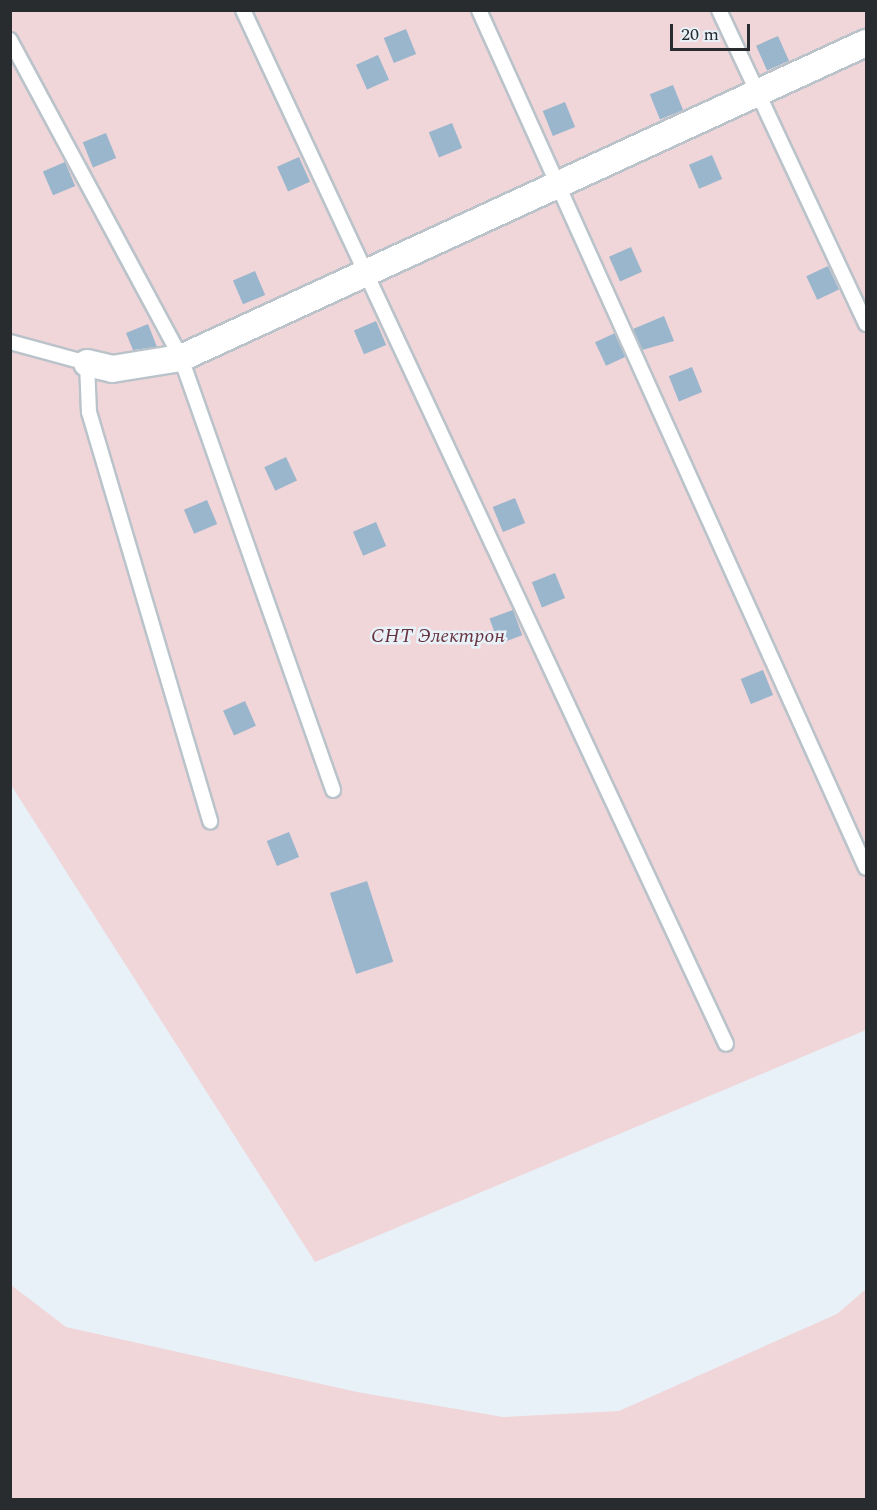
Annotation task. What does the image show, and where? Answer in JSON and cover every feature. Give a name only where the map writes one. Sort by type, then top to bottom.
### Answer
[{"type":"street","points":[[87,363],[112,369],[181,358],[867,43]]},
{"type":"lane","points":[[243,10],[364,274],[726,1044]]},
{"type":"lane","points":[[479,10],[867,868]]},
{"type":"lane","points":[[719,10],[867,324]]},
{"type":"lane","points":[[10,40],[181,358],[333,790]]},
{"type":"lane","points":[[10,342],[87,363],[89,412],[210,820]]},
{"type":"green space","name":"СНТ Электрон","points":[[11,11],[866,11],[866,1030],[315,1262],[11,785]]},
{"type":"green space","points":[[11,1285],[66,1327],[357,1392],[503,1417],[619,1411],[837,1314],[866,1289],[866,1499],[11,1499]]},
{"type":"building","points":[[406,29],[416,54],[394,63],[384,38]]},
{"type":"building","points":[[778,36],[789,61],[767,70],[756,46]]},
{"type":"building","points":[[378,55],[389,80],[367,89],[356,65]]},
{"type":"building","points":[[673,85],[683,110],[660,119],[650,94]]},
{"type":"building","points":[[565,102],[575,127],[553,136],[543,111]]},
{"type":"building","points":[[452,123],[462,148],[439,157],[429,132]]},
{"type":"building","points":[[106,133],[116,158],[93,167],[83,142]]},
{"type":"building","points":[[712,155],[722,179],[699,189],[689,165]]},
{"type":"building","points":[[299,157],[310,182],[288,191],[277,167]]},
{"type":"building","points":[[65,162],[75,186],[53,195],[43,171]]},
{"type":"building","points":[[631,247],[642,272],[620,281],[609,257]]},
{"type":"building","points":[[828,266],[839,290],[817,300],[806,276]]},
{"type":"building","points":[[255,271],[265,295],[243,304],[233,280]]},
{"type":"building","points":[[664,316],[674,341],[642,350],[633,329]]},
{"type":"building","points":[[376,321],[386,345],[364,354],[354,330]]},
{"type":"building","points":[[148,324],[157,347],[133,350],[126,333]]},
{"type":"building","points":[[615,333],[626,357],[606,366],[595,342]]},
{"type":"building","points":[[692,367],[702,392],[679,401],[669,376]]},
{"type":"building","points":[[286,457],[297,481],[275,491],[264,467]]},
{"type":"building","points":[[515,498],[525,523],[503,532],[493,507]]},
{"type":"building","points":[[207,500],[217,524],[194,534],[184,510]]},
{"type":"building","points":[[376,522],[386,546],[363,556],[353,532]]},
{"type":"building","points":[[555,573],[565,598],[542,607],[532,582]]},
{"type":"building","points":[[513,610],[522,635],[499,644],[490,619]]},
{"type":"building","points":[[763,670],[773,695],[751,704],[741,679]]},
{"type":"building","points":[[245,701],[256,726],[234,735],[223,711]]},
{"type":"building","points":[[289,832],[299,857],[277,866],[267,841]]},
{"type":"building","points":[[367,881],[393,962],[356,974],[330,893]]}]
